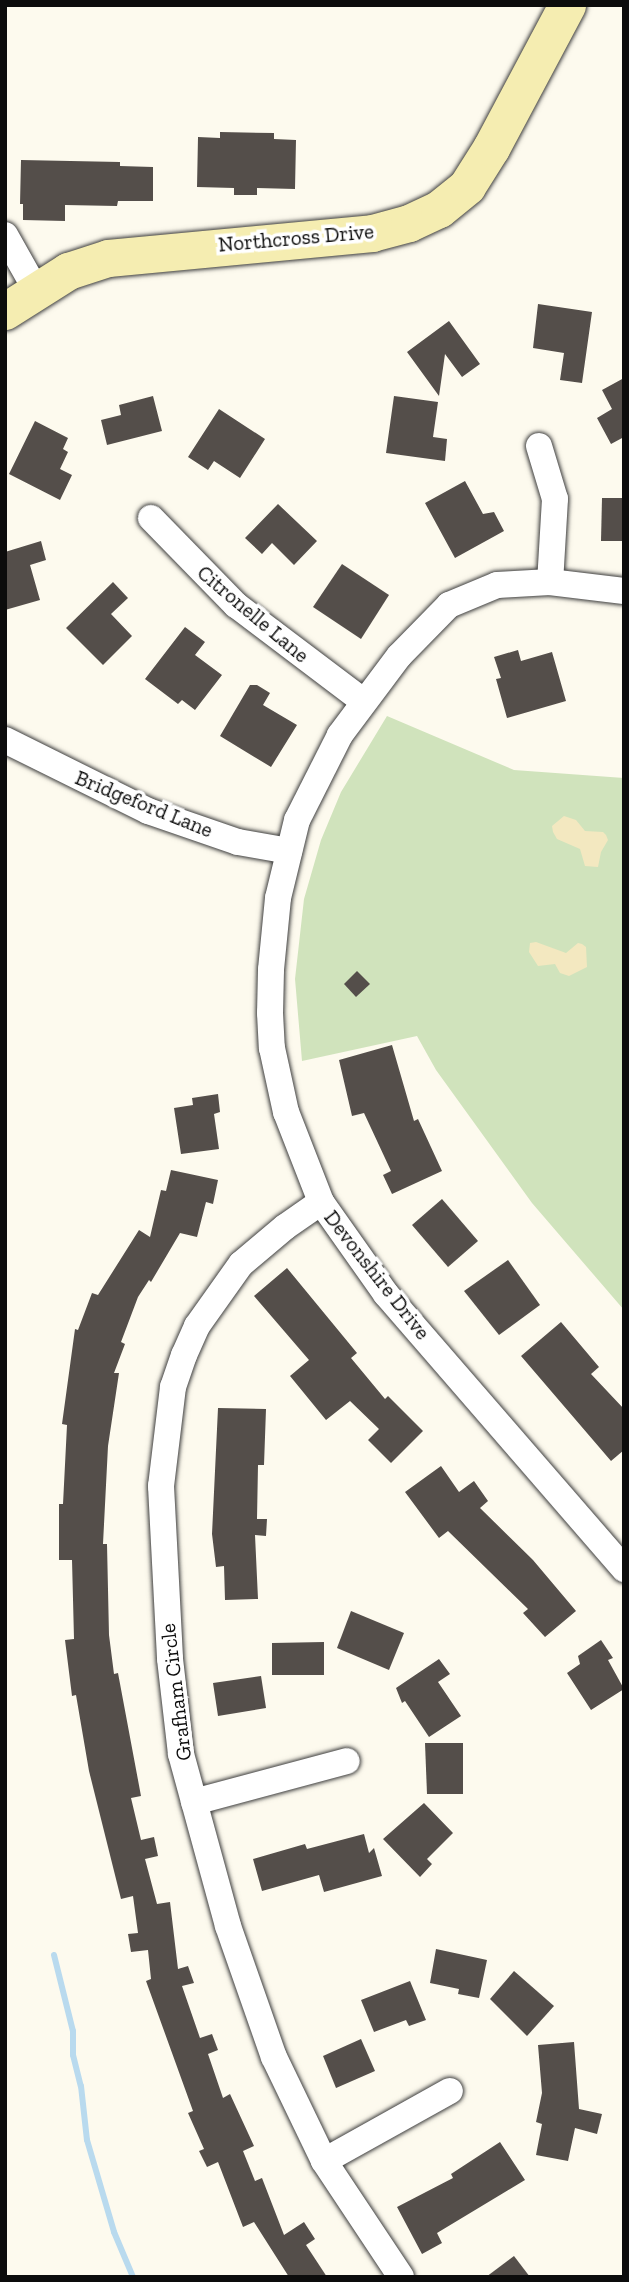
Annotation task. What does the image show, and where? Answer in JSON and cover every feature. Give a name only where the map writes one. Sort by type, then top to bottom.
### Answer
[{"type":"street","name":"Northcross Drive","points":[[5,311],[68,271],[108,258],[372,233],[409,223],[439,209],[467,186],[491,148],[567,5]]},
{"type":"street","points":[[5,235],[36,290]]},
{"type":"street","points":[[539,446],[555,499],[556,521],[550,582]]},
{"type":"street","name":"Citronelle Lane","points":[[151,518],[236,605],[363,701]]},
{"type":"street","name":"Devonshire Drive","points":[[624,590],[550,582],[497,585],[449,605],[398,656],[363,701],[314,782],[297,820],[278,898],[271,970],[272,1048],[286,1112],[321,1202],[386,1294],[624,1569]]},
{"type":"street","name":"Bridgeford Lane","points":[[5,740],[148,811],[238,842],[289,851]]},
{"type":"street","name":"Grafham Circle","points":[[321,1202],[285,1227],[241,1264],[197,1326],[173,1387],[161,1486],[162,1553],[181,1755],[228,1926],[274,2057],[324,2161],[401,2277]]},
{"type":"street","points":[[194,1801],[346,1761]]},
{"type":"street","points":[[324,2161],[450,2091]]},
{"type":"green space","points":[[387,716],[514,770],[624,778],[624,1310],[532,1203],[436,1070],[417,1036],[302,1061],[295,979],[304,899],[321,840],[341,792]]},
{"type":"sand","points":[[564,816],[576,820],[585,831],[603,832],[606,835],[608,840],[601,852],[598,867],[585,866],[580,849],[557,839],[552,826]]},
{"type":"sand","points":[[536,942],[566,953],[578,943],[582,944],[586,947],[587,967],[569,976],[560,973],[555,964],[538,966],[529,952],[530,943]]},
{"type":"building","points":[[220,132],[274,133],[274,139],[296,140],[295,189],[257,188],[257,195],[234,195],[234,188],[197,187],[198,137],[220,138]]},
{"type":"building","points":[[21,160],[120,162],[120,166],[153,167],[153,201],[118,201],[117,206],[65,205],[65,221],[23,220],[23,204],[20,204]]},
{"type":"building","points":[[538,304],[592,312],[582,383],[560,380],[564,353],[533,348]]},
{"type":"building","points":[[449,321],[480,364],[462,377],[445,354],[439,396],[407,352]]},
{"type":"building","points":[[624,378],[624,437],[611,444],[597,418],[612,409],[602,390]]},
{"type":"building","points":[[153,396],[162,431],[107,445],[101,420],[121,415],[119,405]]},
{"type":"building","points":[[394,396],[438,402],[433,437],[447,439],[445,461],[386,453]]},
{"type":"building","points":[[219,409],[265,439],[240,478],[214,461],[208,470],[188,457]]},
{"type":"building","points":[[35,421],[68,438],[63,449],[68,452],[60,469],[72,475],[60,500],[9,474]]},
{"type":"building","points":[[465,481],[483,514],[494,512],[504,531],[455,558],[425,503]]},
{"type":"building","points":[[602,498],[624,498],[624,541],[601,541]]},
{"type":"building","points":[[278,504],[317,541],[294,565],[272,543],[262,554],[245,538]]},
{"type":"building","points":[[41,541],[46,560],[30,565],[40,600],[5,610],[5,552]]},
{"type":"building","points":[[342,564],[389,595],[361,639],[313,607]]},
{"type":"building","points":[[113,582],[128,598],[111,614],[132,636],[103,665],[66,628]]},
{"type":"building","points":[[185,627],[205,642],[195,655],[222,675],[195,710],[182,700],[178,704],[145,679]]},
{"type":"building","points":[[518,650],[521,661],[552,652],[566,701],[507,718],[496,679],[501,678],[494,657]]},
{"type":"building","points":[[250,685],[257,685],[270,693],[263,705],[297,725],[271,767],[220,736]]},
{"type":"building","points":[[357,971],[370,984],[356,997],[344,984]]},
{"type":"building","points":[[392,1045],[414,1121],[418,1119],[442,1171],[392,1194],[383,1175],[391,1171],[364,1113],[352,1116],[339,1060]]},
{"type":"building","points":[[218,1094],[220,1112],[214,1114],[219,1149],[181,1154],[174,1108],[193,1105],[192,1098]]},
{"type":"building","points":[[171,1170],[218,1180],[213,1204],[206,1202],[197,1237],[180,1233],[151,1282],[149,1280],[138,1297],[121,1342],[125,1344],[114,1373],[119,1373],[108,1446],[103,1544],[107,1544],[109,1635],[114,1674],[118,1673],[141,1796],[131,1798],[141,1840],[154,1837],[158,1856],[145,1859],[157,1904],[170,1902],[178,1969],[188,1966],[194,1983],[182,1986],[200,2038],[212,2034],[218,2050],[208,2054],[223,2098],[230,2094],[254,2146],[243,2151],[255,2181],[262,2178],[284,2235],[304,2222],[315,2239],[306,2245],[327,2277],[289,2277],[254,2222],[243,2227],[218,2162],[207,2167],[199,2151],[204,2149],[188,2113],[193,2111],[146,1981],[151,1979],[148,1950],[131,1952],[128,1934],[138,1933],[133,1896],[121,1899],[89,1771],[76,1695],[72,1696],[65,1640],[74,1639],[72,1560],[59,1560],[59,1504],[63,1504],[67,1425],[62,1424],[75,1329],[78,1330],[92,1293],[98,1295],[139,1230],[150,1237],[161,1190],[166,1191]]},
{"type":"building","points":[[442,1199],[478,1241],[448,1267],[412,1225]]},
{"type":"building","points":[[508,1260],[540,1305],[499,1335],[464,1291]]},
{"type":"building","points":[[287,1268],[357,1353],[351,1358],[385,1399],[388,1396],[423,1431],[391,1463],[368,1440],[379,1429],[350,1401],[326,1420],[290,1376],[309,1360],[254,1296]]},
{"type":"building","points":[[561,1322],[599,1367],[591,1374],[624,1409],[624,1450],[611,1461],[521,1356]]},
{"type":"building","points":[[218,1408],[266,1409],[264,1465],[258,1465],[257,1519],[267,1519],[266,1536],[255,1535],[258,1599],[225,1600],[224,1566],[216,1567],[212,1534]]},
{"type":"building","points":[[441,1466],[459,1492],[474,1481],[488,1501],[480,1508],[533,1560],[576,1611],[545,1637],[523,1613],[528,1609],[448,1531],[439,1538],[405,1492]]},
{"type":"building","points":[[351,1611],[404,1633],[389,1670],[337,1648]]},
{"type":"building","points":[[601,1640],[613,1658],[608,1660],[624,1689],[591,1710],[567,1673],[580,1664],[578,1656]]},
{"type":"building","points":[[324,1642],[324,1675],[272,1675],[272,1643]]},
{"type":"building","points":[[439,1659],[450,1674],[438,1682],[461,1716],[429,1737],[405,1701],[402,1703],[396,1688]]},
{"type":"building","points":[[261,1676],[266,1708],[218,1716],[213,1683]]},
{"type":"building","points":[[425,1743],[463,1743],[463,1794],[427,1794]]},
{"type":"building","points":[[424,1803],[453,1833],[427,1859],[432,1864],[420,1877],[383,1839]]},
{"type":"building","points":[[364,1834],[369,1853],[374,1848],[382,1876],[324,1892],[319,1875],[262,1891],[253,1859],[305,1844],[307,1849]]},
{"type":"building","points":[[436,1949],[487,1960],[479,1998],[458,1994],[459,1989],[430,1983]]},
{"type":"building","points":[[514,1971],[554,2006],[527,2036],[490,1999]]},
{"type":"building","points":[[410,1981],[426,2020],[409,2026],[406,2020],[374,2032],[361,2000]]},
{"type":"building","points":[[361,2039],[375,2071],[336,2088],[323,2056]]},
{"type":"building","points":[[574,2042],[579,2109],[602,2114],[597,2134],[575,2128],[568,2161],[536,2155],[542,2124],[536,2122],[542,2093],[538,2045]]},
{"type":"building","points":[[500,2142],[525,2180],[437,2233],[442,2243],[422,2254],[397,2207],[453,2178],[451,2174]]},
{"type":"building","points":[[514,2256],[530,2277],[486,2277]]},
{"type":"waterway","points":[[54,1955],[73,2031],[73,2055],[81,2086],[87,2140],[114,2232],[133,2277]]}]
